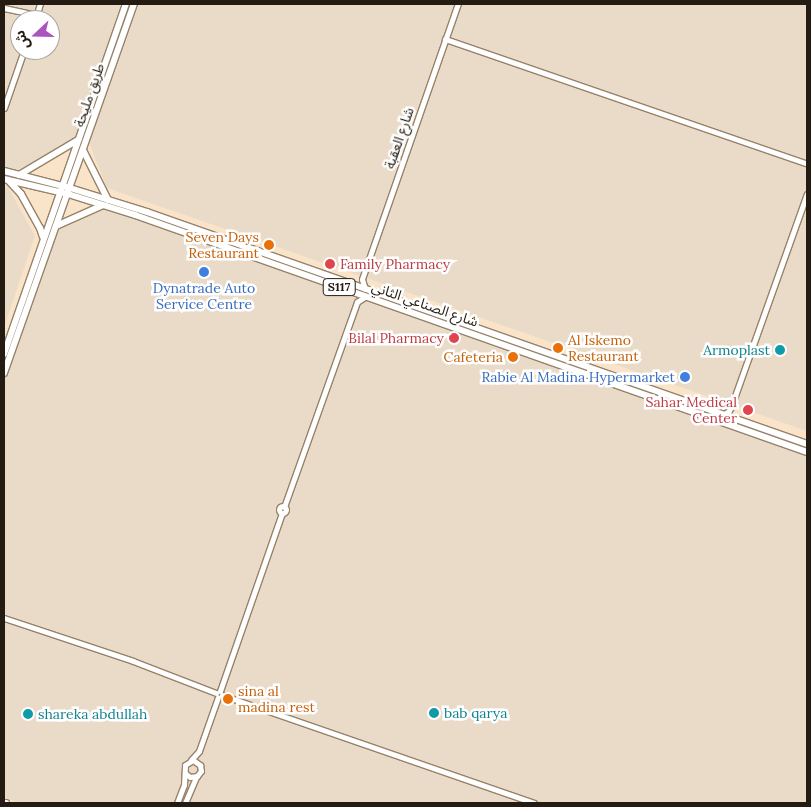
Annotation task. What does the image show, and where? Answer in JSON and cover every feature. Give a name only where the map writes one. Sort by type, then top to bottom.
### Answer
[{"type":"main road","name":"طريق مليحة","points":[[4,354],[126,4]]},
{"type":"main road","name":"طريق مليحة","points":[[4,373],[134,4]]},
{"type":"main road","points":[[19,175],[79,139]]},
{"type":"main road","points":[[56,226],[106,203],[83,149]]},
{"type":"main road","name":"شارع الصناعي الثاني","points":[[4,171],[61,189]]},
{"type":"main road","points":[[6,179],[21,194],[38,224],[43,239]]},
{"type":"main road","name":"شارع الصناعي الثاني","points":[[6,179],[69,191],[352,285],[366,293],[807,452]]},
{"type":"main road","name":"شارع الصناعي الثاني","points":[[106,203],[354,292],[366,293],[721,415],[806,442]]},
{"type":"street","name":"شارع العقبة","points":[[362,279],[458,4]]},
{"type":"street","points":[[446,39],[807,164]]},
{"type":"street","points":[[4,108],[7,89],[20,60]]},
{"type":"street","points":[[721,415],[728,412],[731,407],[807,194]]},
{"type":"street","points":[[185,803],[196,777],[201,771],[199,752],[282,513],[279,509],[284,506],[357,302],[366,293],[362,279],[352,285]]},
{"type":"street","points":[[354,292],[357,302]]},
{"type":"street","points":[[731,407],[734,419]]},
{"type":"street","points":[[4,618],[170,674],[219,694],[534,803]]},
{"type":"street","points":[[177,803],[186,774],[185,765],[199,752]]},
{"type":"street","points":[[190,761],[196,761],[200,765]]},
{"type":"street","points":[[186,774],[190,777],[196,777]]},
{"type":"shaded area","points":[[4,4],[121,4],[75,139],[54,153],[14,171],[4,169]]},
{"type":"shaded area","points":[[139,4],[807,4],[807,431],[107,188],[89,143]]},
{"type":"shaded area","points":[[4,186],[8,187],[35,236],[4,327]]},
{"type":"shaded area","points":[[105,209],[807,453],[807,803],[20,803],[4,798],[4,382],[57,230]]},
{"type":"place","name":"Seven Days Restaurant","points":[[269,245]]},
{"type":"place","name":"Family Pharmacy","points":[[330,264]]},
{"type":"place","name":"Dynatrade Auto Service Centre","points":[[204,272]]},
{"type":"place","name":"Bilal Pharmacy","points":[[454,338]]},
{"type":"place","name":"Al Iskemo Restaurant","points":[[558,348]]},
{"type":"place","name":"Armoplast","points":[[780,350]]},
{"type":"place","name":"Cafeteria","points":[[513,357]]},
{"type":"place","name":"Rabie Al Madina Hypermarket","points":[[685,377]]},
{"type":"place","name":"Sahar Medical Center","points":[[748,410]]},
{"type":"place","name":"sina al madina rest","points":[[228,699]]},
{"type":"place","name":"bab qarya","points":[[434,713]]},
{"type":"place","name":"shareka abdullah","points":[[28,714]]}]
